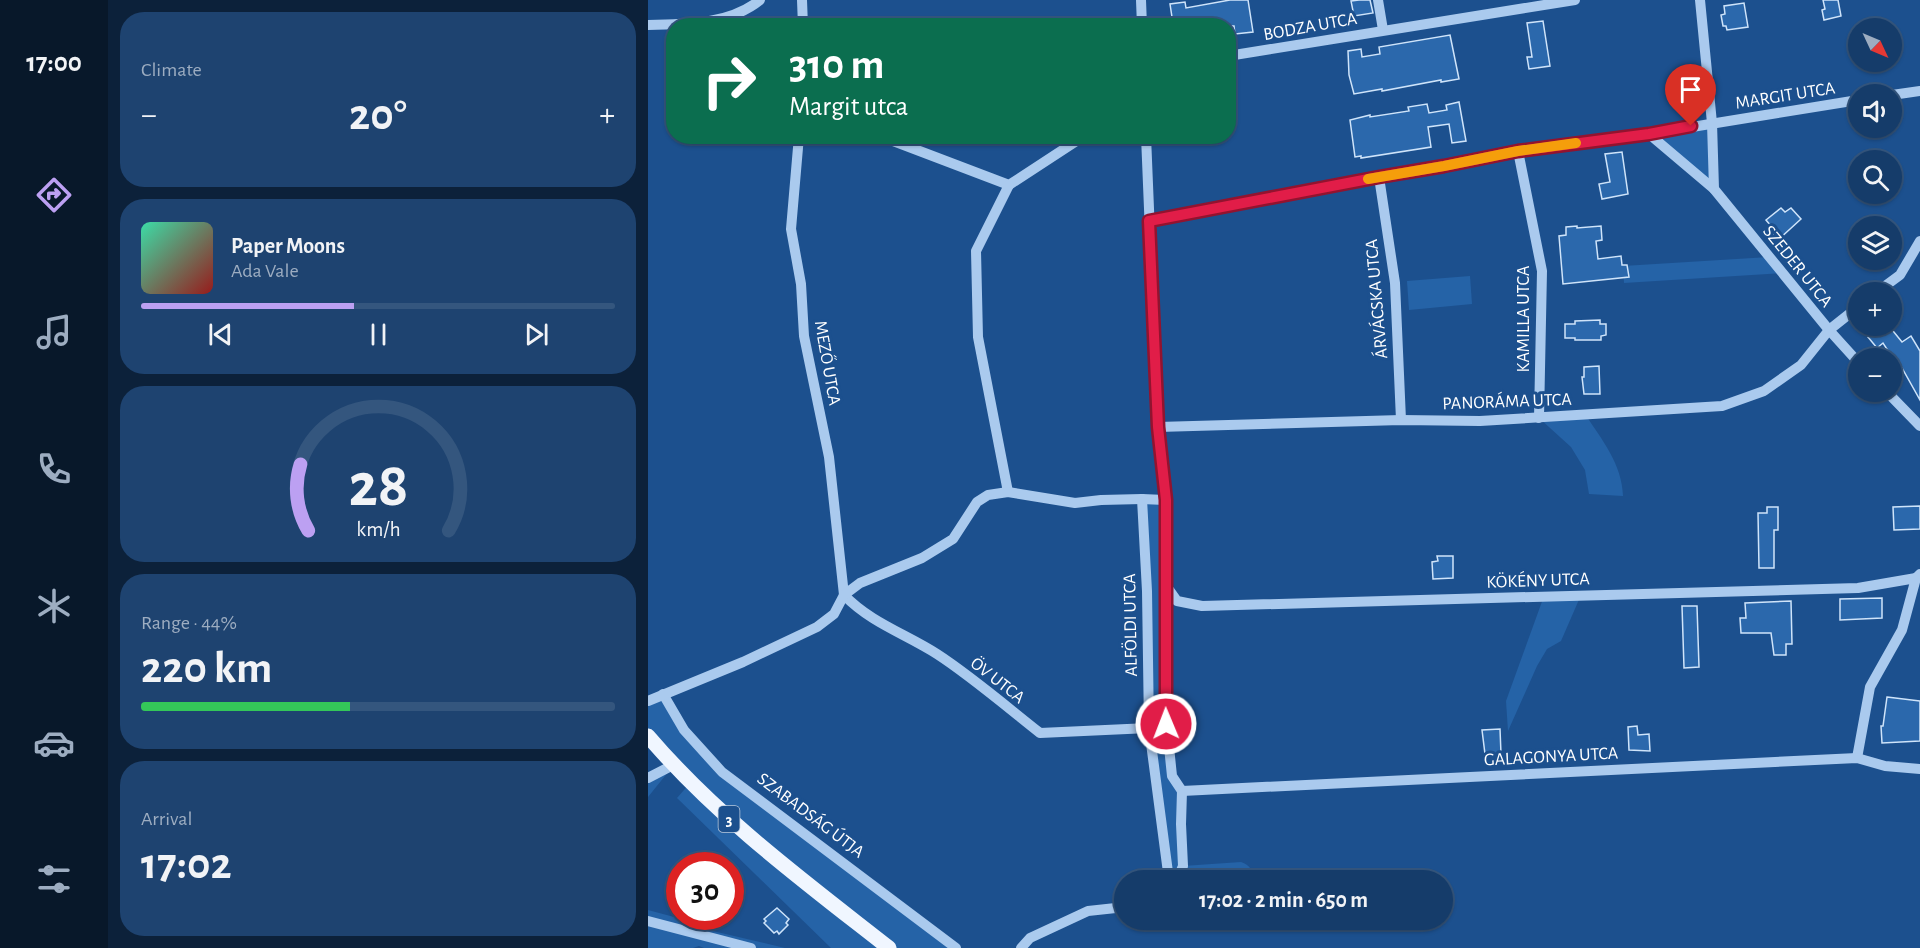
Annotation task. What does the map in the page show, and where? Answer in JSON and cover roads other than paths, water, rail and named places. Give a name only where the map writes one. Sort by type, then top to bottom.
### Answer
[{"type":"main road","name":"3","points":[[648,736],[673,765],[730,819],[889,948]]},
{"type":"street","points":[[720,18],[742,11],[760,0]]},
{"type":"street","points":[[802,0],[803,18]]},
{"type":"street","points":[[1141,0],[1142,18]]},
{"type":"street","points":[[1378,0],[1383,30]]},
{"type":"street","name":"BODZA UTCA","points":[[1236,55],[1575,0]]},
{"type":"street","points":[[1700,0],[1712,123],[1714,189]]},
{"type":"street","points":[[648,25],[666,24]]},
{"type":"street","points":[[1902,94],[1920,91]]},
{"type":"street","name":"MARGIT UTCA","points":[[1149,221],[1518,151],[1649,134],[1848,102]]},
{"type":"street","name":"SZEDER UTCA","points":[[1649,134],[1714,189],[1848,351]]},
{"type":"street","name":"MEZŐ UTCA","points":[[798,144],[791,229],[801,284],[804,336],[830,457],[844,595]]},
{"type":"street","points":[[901,144],[1009,185]]},
{"type":"street","points":[[1008,492],[978,336],[976,251],[1009,185],[1072,144]]},
{"type":"street","name":"ALFÖLDI UTCA","points":[[1146,144],[1158,427],[1166,500],[1165,708],[1172,776],[1182,791],[1181,870]]},
{"type":"street","name":"KAMILLA UTCA","points":[[1518,151],[1542,270],[1539,418]]},
{"type":"street","name":"ÁRVÁCSKA UTCA","points":[[1379,177],[1395,283],[1401,420]]},
{"type":"street","points":[[1890,282],[1900,274],[1920,241]]},
{"type":"street","name":"PANORÁMA UTCA","points":[[1158,427],[1401,420],[1480,421],[1722,406],[1764,391],[1801,365],[1829,330],[1848,315]]},
{"type":"street","points":[[1897,402],[1920,426]]},
{"type":"street","points":[[648,701],[743,662],[817,627],[834,614],[844,595],[860,583],[922,558],[946,544],[957,533],[977,501],[988,495],[1008,492],[1076,503],[1166,500]]},
{"type":"street","name":"ALFÖLDI UTCA","points":[[1142,500],[1147,591],[1149,728],[1168,870]]},
{"type":"street","points":[[1857,758],[1870,687],[1902,630],[1918,576]]},
{"type":"street","name":"KÖKÉNY UTCA","points":[[1167,587],[1177,601],[1202,606],[1858,588],[1918,576]]},
{"type":"street","name":"ÖV UTCA","points":[[844,595],[856,608],[885,627],[938,654],[1040,733],[1149,728]]},
{"type":"street","name":"SZABADSÁG ÚTJA","points":[[663,694],[684,730],[722,771],[956,948]]},
{"type":"street","name":"GALAGONYA UTCA","points":[[1182,791],[1857,758],[1885,766],[1920,769]]},
{"type":"street","points":[[648,778],[673,765]]},
{"type":"street","points":[[1021,948],[1030,938],[1088,910],[1114,908]]},
{"type":"street","points":[[648,921],[751,948]]}]
